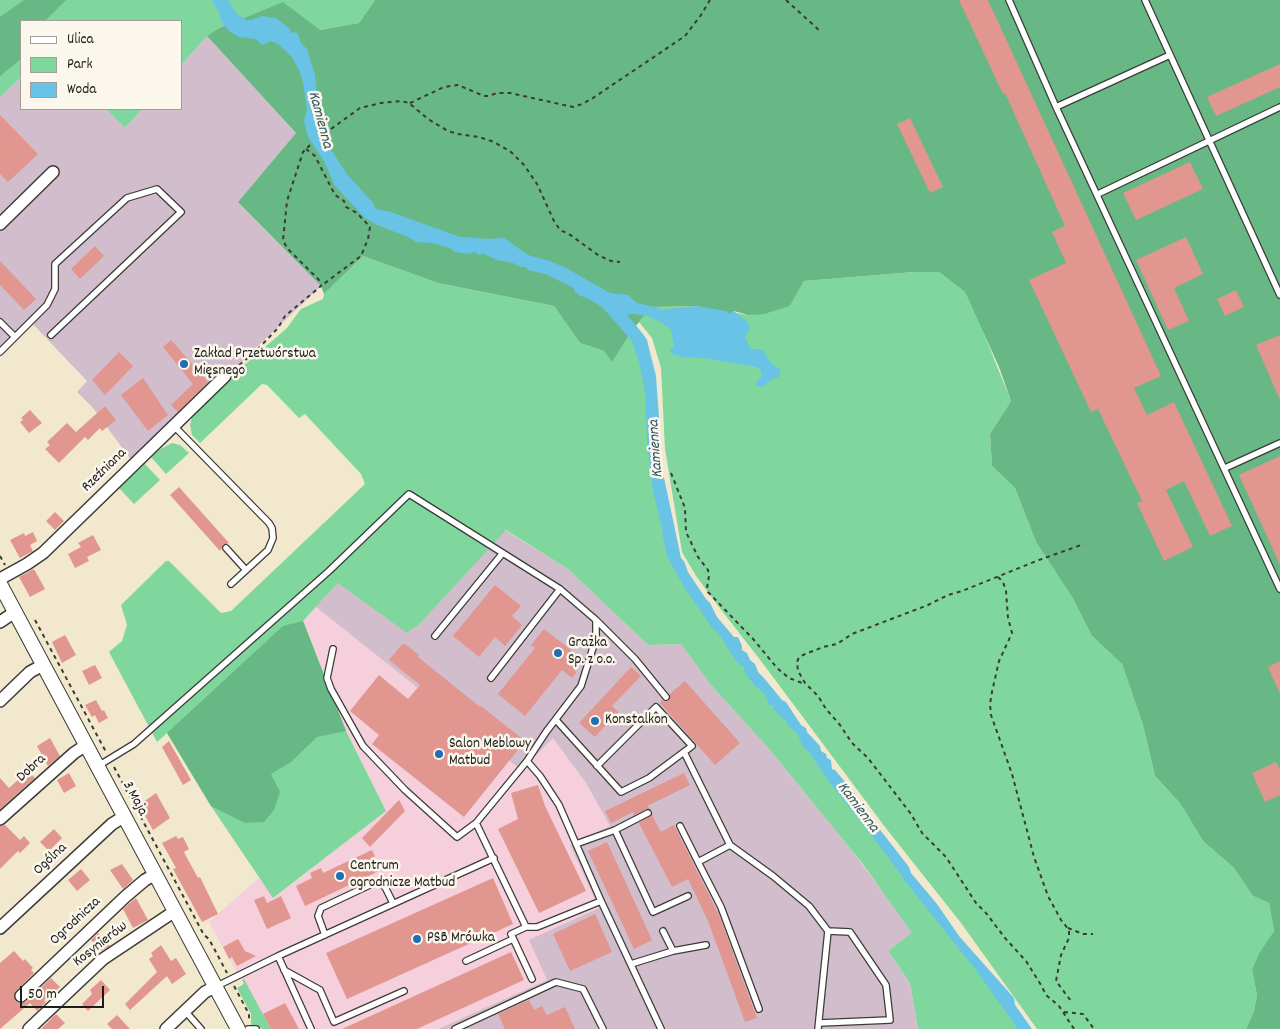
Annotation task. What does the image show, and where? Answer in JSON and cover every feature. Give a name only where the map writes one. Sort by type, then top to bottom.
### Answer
[{"type":"street","points":[[0,224],[53,172]]},
{"type":"street","name":"Rzeźniana","points":[[3,579],[43,553],[225,376]]},
{"type":"street","name":"3 Maja","points":[[3,579],[15,612],[86,745],[104,762],[124,816],[215,987],[249,1029]]},
{"type":"street","points":[[0,622],[15,612]]},
{"type":"street","points":[[0,701],[30,672],[43,665]]},
{"type":"street","name":"Dobra","points":[[0,819],[74,753],[86,745]]},
{"type":"street","name":"Ogólna","points":[[0,928],[112,824],[124,816]]},
{"type":"street","name":"Ogrodnicza","points":[[20,996],[145,880],[156,874]]},
{"type":"street","name":"Kosynierów","points":[[29,1029],[103,959],[175,910]]},
{"type":"street","points":[[166,1029],[205,992],[215,987]]},
{"type":"lane","points":[[1009,0],[1056,107],[1280,589]]},
{"type":"lane","points":[[1144,0],[1280,295]]},
{"type":"lane","points":[[1056,107],[1170,55]]},
{"type":"lane","points":[[1098,194],[1280,106]]},
{"type":"lane","points":[[0,352],[47,305],[55,289],[55,264],[126,198],[157,188],[181,212],[51,335]]},
{"type":"lane","points":[[0,322],[15,337]]},
{"type":"lane","points":[[174,426],[272,528],[273,538],[271,545],[231,584]]},
{"type":"lane","points":[[1225,468],[1280,442]]},
{"type":"lane","points":[[104,762],[134,744],[329,571],[409,494],[560,589],[596,620],[635,659],[666,697]]},
{"type":"lane","points":[[226,548],[245,569]]},
{"type":"lane","points":[[435,636],[502,554]]},
{"type":"lane","points":[[491,678],[560,589]]},
{"type":"lane","points":[[334,649],[327,678],[331,689],[363,746],[405,790],[457,837],[476,823],[527,761],[581,686],[596,638],[596,620]]},
{"type":"lane","points":[[556,720],[597,766],[621,792],[649,778],[692,746],[656,707],[597,766]]},
{"type":"lane","points":[[684,752],[730,845],[773,876],[809,906],[828,931],[819,1026],[890,1020],[886,985],[850,932],[828,931]]},
{"type":"lane","points":[[527,761],[551,790],[559,805],[601,901],[661,1029]]},
{"type":"lane","points":[[576,844],[615,830],[648,814]]},
{"type":"lane","points":[[476,823],[526,927]]},
{"type":"lane","points":[[680,826],[721,907],[759,1009]]},
{"type":"lane","points":[[615,830],[653,912],[688,896]]},
{"type":"lane","points":[[698,862],[730,845]]},
{"type":"lane","points":[[215,987],[325,934],[494,858]]},
{"type":"lane","points":[[325,934],[318,916],[320,908],[374,883],[378,882],[385,887],[393,903]]},
{"type":"lane","points":[[532,979],[511,934],[526,927],[538,927],[601,901]]},
{"type":"lane","points":[[663,930],[673,951]]},
{"type":"lane","points":[[466,961],[513,939]]},
{"type":"lane","points":[[631,964],[673,951],[706,945]]},
{"type":"lane","points":[[278,956],[311,1029]]},
{"type":"lane","points":[[284,970],[320,990],[334,1022],[404,990]]},
{"type":"lane","points":[[455,1029],[556,982],[583,989],[603,1029]]},
{"type":"lane","points":[[185,1011],[201,1029]]},
{"type":"path","points":[[409,103],[444,87],[458,85],[484,96],[501,93],[526,96],[573,107],[582,104],[594,98],[684,36],[710,0]]},
{"type":"path","points":[[786,0],[820,31]]},
{"type":"path","points":[[331,129],[360,108],[401,100],[409,103],[428,119],[448,130],[494,142],[511,152],[524,165],[560,230],[569,234],[598,255],[611,261],[620,262]]},
{"type":"path","points":[[310,145],[300,159],[287,201],[283,240],[287,248],[320,281],[321,286]]},
{"type":"path","points":[[225,376],[258,349],[278,328],[285,316],[300,302],[361,256],[371,229],[369,224],[357,213],[347,208],[344,201],[335,194],[315,156],[306,149]]},
{"type":"path","points":[[670,472],[685,508],[686,532],[698,557],[708,570],[708,592],[777,668],[789,678],[807,684]]},
{"type":"path","points":[[1074,1029],[1054,1001],[1046,995],[1026,961],[976,903],[946,858],[922,833],[911,814],[868,758],[852,743],[840,725],[821,703],[818,696],[801,677],[797,666],[799,657],[823,647],[837,644],[852,634],[928,605],[948,595],[1084,544]]},
{"type":"path","points":[[0,556],[3,579]]},
{"type":"path","points":[[998,577],[1003,582],[1006,592],[1008,618],[1012,633],[999,661],[990,704],[991,715],[1012,774],[1034,857],[1048,896],[1060,920],[1068,928],[1083,934],[1093,934]]},
{"type":"path","points":[[33,616],[104,762],[204,935],[209,939],[249,1014],[249,1029]]},
{"type":"path","points":[[1068,928],[1069,938],[1061,955],[1056,981],[1071,1001]]},
{"type":"path","points":[[1062,1011],[1069,1014],[1079,1012],[1083,1014],[1094,1029]]},
{"type":"shaded area","points":[[207,36],[296,133],[238,202],[321,286],[134,464],[93,408],[77,392],[87,381],[28,319],[0,346],[0,97],[20,78],[20,110],[107,110],[125,128],[141,110],[182,110],[182,64]]},
{"type":"shaded area","points":[[505,530],[568,569],[648,645],[681,644],[711,685],[770,750],[853,852],[913,933],[888,951],[910,983],[918,1029],[438,1029],[547,980],[529,940],[599,908],[570,845],[610,826],[586,783],[553,738],[521,770],[316,607],[338,583],[416,628]]},
{"type":"shaded area","points":[[316,607],[521,770],[553,737],[586,783],[610,826],[570,845],[599,908],[547,980],[438,1029],[271,1029],[209,922],[259,878],[274,898],[386,811],[346,731],[303,621]]},
{"type":"green space","points":[[0,0],[375,0],[359,23],[320,30],[207,36],[182,64],[182,20],[20,20],[20,78],[0,97]]},
{"type":"green space","points":[[24,0],[66,0],[46,20],[20,20],[20,60],[0,76],[0,17]]},
{"type":"green space","points":[[375,0],[1280,0],[1280,1029],[1246,1029],[1254,1011],[1257,995],[1252,970],[1259,954],[1274,931],[1269,903],[1253,896],[1234,868],[1203,841],[1180,803],[1155,776],[1143,725],[1122,664],[1092,636],[1072,597],[1036,542],[1015,488],[992,466],[990,434],[1011,401],[999,367],[965,292],[939,272],[914,272],[804,281],[790,306],[764,314],[748,315],[734,311],[730,314],[697,306],[651,307],[631,332],[612,362],[604,351],[580,343],[554,306],[438,283],[363,256],[324,294],[321,286],[238,202],[296,133],[207,36],[218,29],[283,2],[320,30],[359,23]]},
{"type":"green space","points":[[107,110],[141,110],[125,128]]},
{"type":"green space","points":[[363,256],[438,283],[554,306],[580,343],[604,351],[612,361],[631,332],[642,352],[679,570],[1022,1029],[918,1029],[910,983],[888,951],[912,933],[862,863],[770,750],[711,685],[681,644],[648,645],[568,569],[506,530],[416,628],[414,627],[407,633],[338,583],[303,621],[346,731],[386,811],[273,898],[211,806],[167,733],[157,742],[109,652],[122,641],[127,625],[121,605],[166,561],[169,561],[221,613],[231,611],[365,484],[361,474],[305,414],[299,418],[267,385],[262,384],[200,443],[192,435],[190,425],[193,414],[226,381],[287,328],[301,309],[323,299],[324,294]]},
{"type":"green space","points":[[914,272],[939,272],[965,292],[1011,401],[990,434],[992,466],[1015,488],[1036,542],[1072,597],[1092,636],[1122,664],[1143,725],[1155,776],[1180,803],[1203,841],[1234,868],[1253,896],[1269,903],[1274,931],[1252,970],[1257,995],[1254,1011],[1246,1029],[1037,1029],[961,923],[885,827],[719,607],[696,576],[682,552],[665,449],[661,368],[652,338],[639,322],[650,307],[697,306],[748,315],[790,306],[804,281]]},
{"type":"green space","points":[[172,443],[180,445],[189,453],[166,474],[151,457]]},
{"type":"green space","points":[[145,464],[160,480],[134,504],[119,488]]},
{"type":"green space","points":[[303,621],[346,731],[317,737],[291,762],[271,774],[280,792],[274,810],[264,822],[245,823],[211,806],[167,733],[283,626]]},
{"type":"green space","points":[[244,979],[271,1029],[263,1029],[251,1025],[251,1014],[237,988],[244,984],[242,980]]},
{"type":"water","name":"Kamienna","points":[[212,0],[228,0],[238,15],[246,20],[262,16],[276,18],[289,28],[292,33],[296,32],[298,34],[301,43],[307,49],[315,75],[318,104],[326,127],[330,148],[347,174],[373,203],[376,209],[391,212],[460,237],[504,238],[528,255],[550,261],[568,269],[610,293],[629,295],[637,303],[661,310],[697,306],[726,311],[730,314],[734,311],[749,324],[750,327],[745,337],[751,349],[762,349],[771,363],[781,370],[778,378],[774,378],[762,387],[756,386],[756,382],[762,377],[760,369],[704,358],[671,354],[670,349],[674,347],[671,330],[648,316],[627,315],[647,340],[656,376],[663,473],[681,558],[717,617],[734,637],[738,637],[742,650],[747,653],[750,660],[755,664],[758,672],[782,700],[786,702],[801,725],[806,728],[807,732],[820,746],[821,751],[831,760],[832,769],[835,770],[857,796],[863,808],[873,818],[909,867],[911,873],[937,904],[959,936],[1014,998],[1015,1005],[1032,1029],[1018,1029],[976,970],[905,881],[809,752],[803,747],[797,733],[787,725],[787,722],[774,710],[773,706],[768,704],[765,694],[754,685],[745,673],[744,667],[737,662],[684,587],[667,556],[653,491],[647,440],[645,391],[632,341],[602,307],[580,296],[574,291],[574,288],[545,274],[528,270],[526,267],[513,263],[497,260],[484,254],[454,252],[450,248],[431,243],[416,242],[365,218],[335,186],[324,161],[308,137],[304,121],[307,109],[303,83],[300,72],[292,57],[279,45],[271,41],[262,45],[256,39],[239,37],[229,31],[221,21]]},
{"type":"building","points":[[959,0],[988,0],[1161,376],[1134,388],[1147,415],[1174,402],[1232,526],[1210,536],[1184,481],[1166,490],[1193,547],[1164,561],[1137,503],[1142,501],[1098,409],[1091,412],[1029,280],[1066,263],[1052,232],[1065,226],[1005,93],[1003,94]]},
{"type":"building","points":[[1280,64],[1280,87],[1216,116],[1207,97]]},
{"type":"building","points":[[0,115],[38,154],[8,182],[0,174]]},
{"type":"building","points":[[910,118],[943,187],[930,193],[897,124]]},
{"type":"building","points":[[1190,162],[1203,189],[1136,220],[1123,193]]},
{"type":"building","points":[[1186,237],[1203,274],[1174,288],[1189,321],[1168,330],[1136,260]]},
{"type":"building","points":[[95,246],[104,256],[80,279],[71,269]]},
{"type":"building","points":[[0,261],[36,299],[24,310],[0,285]]},
{"type":"building","points":[[1236,290],[1244,307],[1225,316],[1217,299]]},
{"type":"building","points":[[1280,335],[1280,400],[1256,345]]},
{"type":"building","name":"Zakład Przetwórstwa Mięsnego","points":[[171,340],[208,382],[178,412],[171,405],[193,384],[163,347]]},
{"type":"building","points":[[119,352],[133,366],[105,395],[92,380]]},
{"type":"building","points":[[143,378],[168,415],[148,431],[121,395]]},
{"type":"building","points":[[105,406],[116,420],[102,431],[100,428],[88,440],[85,437],[59,463],[45,449],[50,445],[47,442],[67,423],[76,432]]},
{"type":"building","points":[[30,410],[42,423],[29,433],[20,422],[23,420],[21,418]]},
{"type":"building","points":[[1280,456],[1280,565],[1239,475]]},
{"type":"building","points":[[179,487],[229,543],[223,545],[220,551],[170,495]]},
{"type":"building","points":[[55,512],[64,521],[55,530],[46,521]]},
{"type":"building","points":[[33,532],[37,541],[30,545],[33,551],[20,558],[10,540],[24,533],[25,536]]},
{"type":"building","points":[[93,535],[101,550],[87,557],[89,561],[75,568],[68,554],[81,547],[78,543]]},
{"type":"building","points":[[34,569],[45,589],[30,597],[19,577]]},
{"type":"building","points":[[495,585],[521,606],[512,616],[522,625],[505,646],[495,637],[479,657],[453,636]]},
{"type":"building","points":[[544,629],[581,658],[574,667],[576,673],[572,678],[562,670],[525,716],[498,694],[535,648],[531,645]]},
{"type":"building","points":[[65,635],[76,655],[62,663],[52,642]]},
{"type":"building","points":[[403,643],[480,707],[525,741],[464,817],[372,744],[379,735],[350,711],[379,675],[408,699],[420,685],[389,660]]},
{"type":"building","points":[[1280,661],[1280,694],[1268,667]]},
{"type":"building","points":[[95,665],[102,678],[89,685],[82,671]]},
{"type":"building","points":[[631,667],[641,676],[612,706],[618,712],[595,737],[579,723]]},
{"type":"building","points":[[685,681],[740,743],[715,765],[660,703],[662,700],[666,702],[669,700],[670,694]]},
{"type":"building","points":[[96,700],[108,718],[99,723],[95,715],[92,717],[85,705]]},
{"type":"building","points":[[50,738],[60,756],[48,766],[37,746]]},
{"type":"building","points":[[169,741],[191,780],[183,785],[162,747]]},
{"type":"building","points":[[1276,762],[1280,770],[1280,795],[1265,802],[1252,773]]},
{"type":"building","points":[[28,771],[35,778],[0,809],[0,778],[9,788]]},
{"type":"building","points":[[69,773],[76,786],[64,793],[57,780]]},
{"type":"building","points":[[684,773],[690,785],[647,806],[649,808],[634,815],[633,812],[611,823],[605,811]]},
{"type":"building","points":[[538,785],[545,806],[586,891],[539,913],[498,829],[518,819],[511,793]]},
{"type":"building","points":[[156,793],[170,818],[153,830],[139,805]]},
{"type":"building","points":[[399,800],[405,811],[370,847],[362,838]]},
{"type":"building","points":[[652,815],[661,832],[674,825],[719,915],[757,1018],[745,1022],[708,921],[688,879],[672,887],[639,823]]},
{"type":"building","points":[[5,825],[20,840],[24,836],[30,843],[20,853],[18,851],[0,869],[0,826]]},
{"type":"building","points":[[54,829],[62,838],[49,851],[40,842]]},
{"type":"building","points":[[176,836],[178,839],[183,837],[189,849],[184,852],[198,878],[200,877],[218,914],[202,922],[173,869],[176,868],[162,843]]},
{"type":"building","points":[[607,842],[652,940],[634,949],[588,851]]},
{"type":"building","name":"Centrum ogrodnicze Matbud","points":[[372,850],[381,870],[305,906],[296,886],[312,878],[310,873],[321,868],[323,873]]},
{"type":"building","points":[[122,864],[133,880],[123,889],[110,870]]},
{"type":"building","points":[[81,869],[90,880],[77,891],[68,880]]},
{"type":"building","name":"PSB Mrówka","points":[[493,878],[513,924],[347,999],[326,953]]},
{"type":"building","points":[[264,896],[267,903],[281,896],[291,918],[267,929],[254,900]]},
{"type":"building","points":[[136,898],[148,920],[133,928],[123,909]]},
{"type":"building","points":[[595,914],[612,952],[570,971],[553,934]]},
{"type":"building","points":[[98,933],[110,946],[101,951],[91,940]]},
{"type":"building","points":[[238,939],[245,951],[256,956],[237,966],[232,957],[229,959],[223,947]]},
{"type":"building","points":[[161,945],[171,961],[176,958],[186,974],[172,984],[167,976],[130,1010],[125,1004],[157,972],[149,959],[153,956],[151,953]]},
{"type":"building","points":[[14,951],[23,961],[25,959],[33,968],[31,970],[34,973],[16,991],[14,997],[16,1001],[19,1003],[26,1002],[51,978],[60,987],[44,1000],[46,1002],[37,1011],[30,1003],[0,1029],[0,963]]},
{"type":"building","points":[[511,952],[524,980],[417,1029],[342,1029]]},
{"type":"building","points":[[101,980],[110,990],[88,1011],[82,1004],[92,994],[90,990]]},
{"type":"building","points":[[529,1000],[534,1010],[542,1006],[547,1015],[565,1007],[575,1029],[505,1029],[498,1014]]},
{"type":"building","points":[[285,1003],[299,1029],[271,1029],[263,1014]]},
{"type":"building","points":[[56,1014],[65,1023],[58,1029],[41,1029]]},
{"type":"building","points":[[117,1015],[130,1029],[112,1029],[107,1024]]},
{"type":"place","name":"Zakład Przetwórstwa Mięsnego","points":[[184,364]]},
{"type":"place","name":"Grażka Sp. z o.o.","points":[[558,653]]},
{"type":"place","name":"Konstalkon","points":[[595,721]]},
{"type":"place","name":"Salon Meblowy Matbud","points":[[439,754]]},
{"type":"place","name":"Centrum ogrodnicze Matbud","points":[[340,876]]},
{"type":"place","name":"PSB Mrówka","points":[[417,939]]}]
